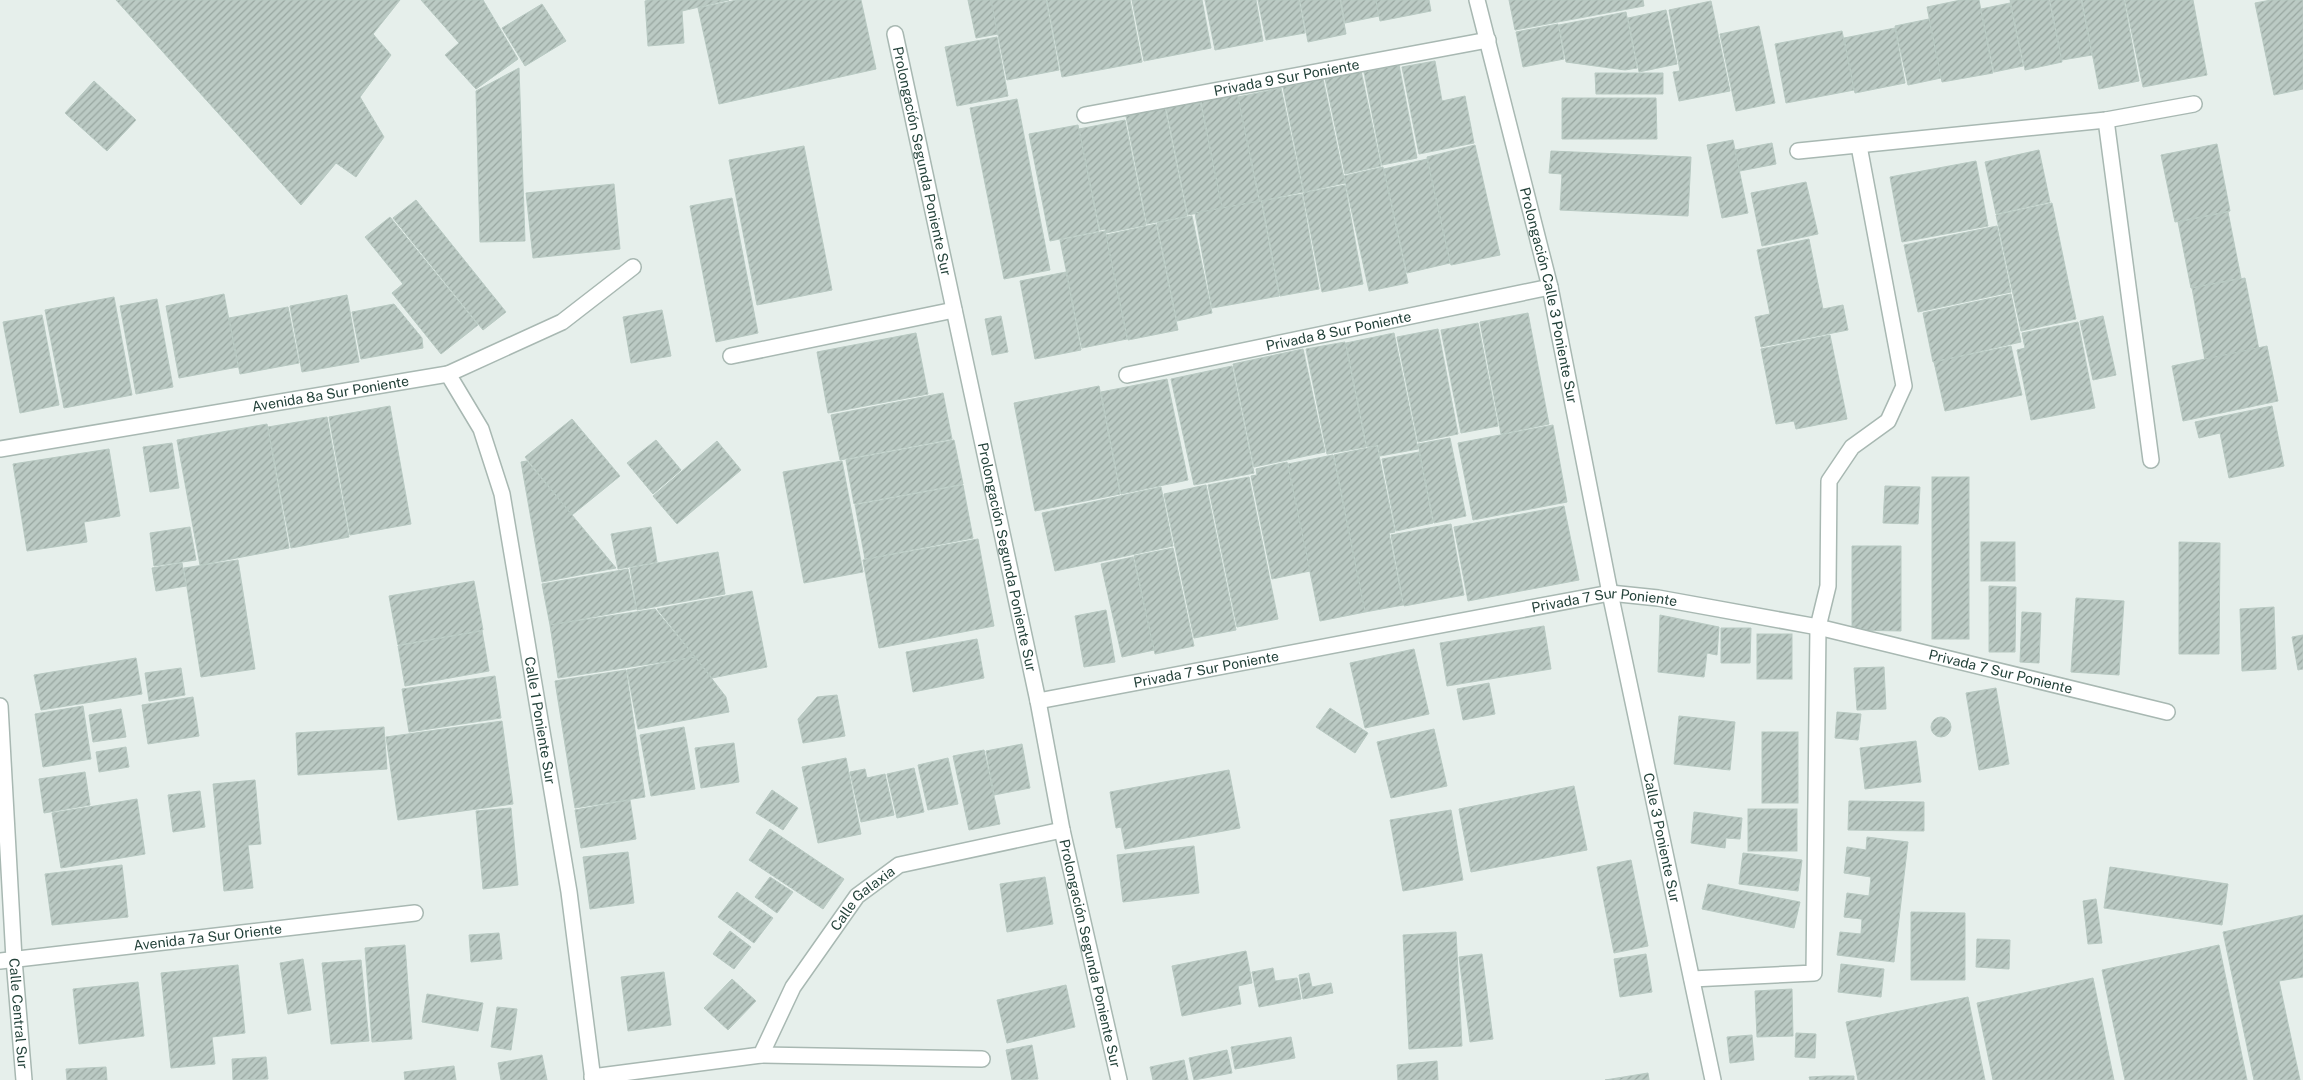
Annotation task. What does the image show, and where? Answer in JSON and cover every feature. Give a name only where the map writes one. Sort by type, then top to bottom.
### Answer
[{"type":"street","name":"Prolongación Calle 3 Poniente Sur","points":[[1477,0],[1550,287],[1610,593]]},
{"type":"street","name":"Prolongación Segunda Poniente Sur","points":[[895,34],[1038,701],[1062,830],[1119,1080]]},
{"type":"street","name":"Privada 9 Sur Poniente","points":[[1085,115],[1488,40]]},
{"type":"street","points":[[1798,151],[2106,120],[2194,104]]},
{"type":"street","points":[[2106,120],[2151,460]]},
{"type":"street","points":[[1692,979],[1814,973],[1818,627],[1828,586],[1829,481],[1852,446],[1888,420],[1904,386],[1859,146]]},
{"type":"street","name":"Avenida 8a Sur Poniente","points":[[0,449],[448,374],[562,322],[633,267]]},
{"type":"street","name":"Privada 8 Sur Poniente","points":[[1127,375],[1550,287]]},
{"type":"street","points":[[730,356],[954,310]]},
{"type":"street","name":"Calle 1 Poniente Sur","points":[[448,374],[481,429],[502,494],[569,892],[592,1078]]},
{"type":"street","name":"Privada 7 Sur Poniente","points":[[1038,701],[1610,593],[1658,598],[1818,627],[2167,712]]},
{"type":"street","name":"Calle 3 Poniente Sur","points":[[1610,593],[1713,1080]]},
{"type":"street","name":"Calle Central Sur","points":[[0,706],[7,960],[24,1080]]},
{"type":"street","name":"Calle Galaxia","points":[[762,1055],[794,987],[857,896],[899,865],[1062,830]]},
{"type":"street","name":"Avenida 7a Sur Oriente","points":[[7,960],[415,913]]},
{"type":"street","points":[[592,1078],[762,1055],[982,1059]]},
{"type":"building","points":[[116,0],[400,0],[373,34],[391,55],[360,97],[384,137],[356,177],[336,163],[301,205]]},
{"type":"building","points":[[421,0],[483,0],[518,59],[476,89],[445,55],[459,43]]},
{"type":"building","points":[[729,0],[682,11],[684,43],[648,46],[645,1]]},
{"type":"building","points":[[737,0],[861,0],[876,69],[719,104],[698,8]]},
{"type":"building","points":[[968,0],[991,0],[998,34],[976,38]]},
{"type":"building","points":[[991,0],[1046,0],[1059,70],[1007,80]]},
{"type":"building","points":[[1047,0],[1130,0],[1142,62],[1062,77]]},
{"type":"building","points":[[1132,0],[1202,0],[1211,48],[1144,61]]},
{"type":"building","points":[[1205,0],[1256,0],[1263,41],[1215,50]]},
{"type":"building","points":[[1258,0],[1299,0],[1305,33],[1266,40]]},
{"type":"building","points":[[1300,0],[1340,0],[1346,34],[1308,42]]},
{"type":"building","points":[[1341,0],[1376,0],[1379,16],[1345,23]]},
{"type":"building","points":[[1376,0],[1429,0],[1431,11],[1380,21]]},
{"type":"building","points":[[1509,0],[1643,0],[1644,6],[1515,30]]},
{"type":"building","points":[[1961,0],[1979,0],[1993,73],[1942,82],[1927,7]]},
{"type":"building","points":[[2010,0],[2049,0],[2062,62],[2025,70]]},
{"type":"building","points":[[2050,0],[2081,0],[2092,55],[2062,60]]},
{"type":"building","points":[[2082,0],[2124,0],[2139,81],[2099,89]]},
{"type":"building","points":[[2125,0],[2193,0],[2207,75],[2143,87]]},
{"type":"building","points":[[2271,0],[2303,0],[2303,89],[2274,95],[2255,3]]},
{"type":"building","points":[[1711,1],[1730,91],[1679,101],[1673,72],[1680,71],[1669,10]]},
{"type":"building","points":[[2010,3],[2023,66],[1994,72],[1981,9]]},
{"type":"building","points":[[542,4],[566,41],[525,66],[502,28]]},
{"type":"building","points":[[1666,10],[1677,64],[1639,72],[1628,18]]},
{"type":"building","points":[[1626,12],[1637,68],[1625,70],[1566,62],[1559,25]]},
{"type":"building","points":[[1929,19],[1941,78],[1908,85],[1895,26]]},
{"type":"building","points":[[1558,24],[1564,59],[1523,67],[1516,32]]},
{"type":"building","points":[[1759,26],[1775,103],[1736,111],[1720,34]]},
{"type":"building","points":[[1895,28],[1905,83],[1855,93],[1844,38]]},
{"type":"building","points":[[1842,31],[1854,90],[1786,103],[1775,44]]},
{"type":"building","points":[[997,37],[1008,96],[957,106],[945,47]]},
{"type":"building","points":[[1435,61],[1442,101],[1465,96],[1474,143],[1419,154],[1402,67]]},
{"type":"building","points":[[1399,65],[1417,158],[1382,165],[1364,72]]},
{"type":"building","points":[[519,68],[525,241],[480,242],[476,91]]},
{"type":"building","points":[[1361,71],[1381,166],[1345,174],[1325,78]]},
{"type":"building","points":[[1595,73],[1663,73],[1663,94],[1596,94]]},
{"type":"building","points":[[1323,79],[1345,183],[1304,192],[1283,87]]},
{"type":"building","points":[[94,81],[136,120],[107,151],[65,113]]},
{"type":"building","points":[[1281,88],[1303,192],[1260,201],[1238,97]]},
{"type":"building","points":[[1237,93],[1259,201],[1222,208],[1201,101]]},
{"type":"building","points":[[1562,98],[1656,98],[1657,139],[1562,139]]},
{"type":"building","points":[[1017,99],[1050,270],[1004,279],[970,108]]},
{"type":"building","points":[[1200,101],[1222,208],[1188,215],[1166,107]]},
{"type":"building","points":[[1165,108],[1187,216],[1147,224],[1126,116]]},
{"type":"building","points":[[1125,120],[1146,225],[1106,233],[1105,229],[1100,230],[1079,129]]},
{"type":"building","points":[[1078,125],[1099,231],[1050,241],[1029,134]]},
{"type":"building","points":[[1733,140],[1748,213],[1722,218],[1707,145]]},
{"type":"building","points":[[1772,143],[1776,164],[1740,171],[1735,150]]},
{"type":"building","points":[[2217,144],[2230,211],[2175,222],[2161,155]]},
{"type":"building","points":[[1475,145],[1500,255],[1451,265],[1427,157]]},
{"type":"building","points":[[804,146],[832,290],[757,305],[729,160]]},
{"type":"building","points":[[2039,150],[2050,202],[1996,214],[1985,162]]},
{"type":"building","points":[[1551,151],[1691,157],[1688,216],[1560,210],[1562,174],[1549,173]]},
{"type":"building","points":[[1427,159],[1450,263],[1407,273],[1384,169]]},
{"type":"building","points":[[1976,161],[1988,226],[1902,242],[1890,177]]},
{"type":"building","points":[[1383,167],[1408,283],[1369,291],[1344,176]]},
{"type":"building","points":[[1806,182],[1818,234],[1762,246],[1751,193]]},
{"type":"building","points":[[614,184],[620,249],[533,258],[526,193]]},
{"type":"building","points":[[1345,185],[1363,284],[1322,292],[1303,193]]},
{"type":"building","points":[[1302,194],[1319,289],[1280,296],[1262,201]]},
{"type":"building","points":[[732,198],[758,333],[716,342],[690,206]]},
{"type":"building","points":[[416,200],[506,312],[483,330],[393,218]]},
{"type":"building","points":[[1261,201],[1279,296],[1212,308],[1195,213]]},
{"type":"building","points":[[2052,203],[2076,319],[2021,331],[1996,215]]},
{"type":"building","points":[[2228,212],[2241,278],[2191,288],[2178,222]]},
{"type":"building","points":[[1192,216],[1212,313],[1177,321],[1157,223]]},
{"type":"building","points":[[390,217],[478,325],[441,354],[392,293],[403,284],[365,237]]},
{"type":"building","points":[[1156,224],[1178,330],[1128,340],[1106,235]]},
{"type":"building","points":[[1997,226],[2011,292],[1918,312],[1904,245]]},
{"type":"building","points":[[1105,231],[1127,339],[1082,348],[1060,240]]},
{"type":"building","points":[[1809,239],[1823,309],[1843,305],[1848,330],[1761,347],[1755,317],[1770,314],[1757,250]]},
{"type":"building","points":[[1066,272],[1081,350],[1035,359],[1020,281]]},
{"type":"building","points":[[2245,278],[2259,350],[2205,360],[2192,288]]},
{"type":"building","points":[[224,294],[238,367],[179,378],[166,306]]},
{"type":"building","points":[[2011,294],[2021,342],[1933,362],[1923,313]]},
{"type":"building","points":[[347,295],[359,362],[302,372],[290,306]]},
{"type":"building","points":[[114,297],[132,395],[64,408],[45,310]]},
{"type":"building","points":[[157,299],[173,387],[136,394],[120,306]]},
{"type":"building","points":[[394,304],[422,338],[423,348],[361,359],[352,312]]},
{"type":"building","points":[[288,307],[299,363],[240,374],[229,318]]},
{"type":"building","points":[[662,310],[671,356],[631,363],[623,317]]},
{"type":"building","points":[[1528,313],[1549,424],[1501,434],[1480,322]]},
{"type":"building","points":[[42,315],[59,405],[20,413],[3,322]]},
{"type":"building","points":[[1001,316],[1008,352],[992,355],[985,319]]},
{"type":"building","points":[[2103,316],[2116,375],[2093,380],[2080,321]]},
{"type":"building","points":[[2078,322],[2095,408],[2031,420],[2017,350],[2025,348],[2022,333]]},
{"type":"building","points":[[1478,323],[1498,426],[1461,433],[1441,330]]},
{"type":"building","points":[[1438,329],[1458,434],[1418,442],[1397,337]]},
{"type":"building","points":[[916,333],[928,394],[828,413],[817,352]]},
{"type":"building","points":[[1394,333],[1418,449],[1380,456],[1378,445],[1367,447],[1346,343]]},
{"type":"building","points":[[1830,335],[1847,419],[1796,429],[1794,421],[1776,424],[1761,349]]},
{"type":"building","points":[[1345,342],[1366,447],[1327,454],[1306,349]]},
{"type":"building","points":[[2011,346],[2022,395],[1945,411],[1934,362]]},
{"type":"building","points":[[2267,346],[2278,401],[2183,421],[2172,366]]},
{"type":"building","points":[[1303,349],[1325,452],[1254,467],[1233,364]]},
{"type":"building","points":[[1232,366],[1254,473],[1194,485],[1171,379]]},
{"type":"building","points":[[1167,379],[1188,480],[1121,494],[1101,392]]},
{"type":"building","points":[[1099,386],[1120,494],[1035,511],[1014,403]]},
{"type":"building","points":[[943,393],[952,439],[840,460],[831,415]]},
{"type":"building","points":[[390,406],[411,524],[350,535],[329,417]]},
{"type":"building","points":[[2272,406],[2284,466],[2229,478],[2220,433],[2199,438],[2195,422]]},
{"type":"building","points":[[327,417],[349,537],[291,548],[268,427]]},
{"type":"building","points":[[572,419],[620,476],[572,515],[525,457]]},
{"type":"building","points":[[267,424],[289,548],[200,565],[177,440]]},
{"type":"building","points":[[1553,425],[1567,502],[1473,520],[1458,443]]},
{"type":"building","points":[[1450,438],[1466,516],[1434,523],[1418,444]]},
{"type":"building","points":[[656,440],[681,470],[653,494],[627,463]]},
{"type":"building","points":[[954,440],[963,484],[854,504],[846,460]]},
{"type":"building","points":[[717,441],[741,470],[677,524],[653,496]]},
{"type":"building","points":[[172,443],[179,488],[150,492],[143,447]]},
{"type":"building","points":[[1377,446],[1395,532],[1389,533],[1403,605],[1365,612],[1334,455]]},
{"type":"building","points":[[109,449],[120,516],[84,522],[87,542],[27,551],[13,464]]},
{"type":"building","points":[[1419,452],[1433,523],[1396,531],[1382,459]]},
{"type":"building","points":[[1333,455],[1365,612],[1320,621],[1288,464]]},
{"type":"building","points":[[527,461],[616,568],[542,582],[521,462]]},
{"type":"building","points":[[842,461],[863,572],[804,583],[783,472]]},
{"type":"building","points":[[1287,462],[1310,571],[1272,579],[1251,476],[1257,475],[1256,469]]},
{"type":"building","points":[[1249,477],[1278,619],[1237,627],[1208,485]]},
{"type":"building","points":[[1932,477],[1969,477],[1969,639],[1932,639]]},
{"type":"building","points":[[963,485],[973,538],[865,559],[855,505]]},
{"type":"building","points":[[1206,485],[1236,630],[1194,638],[1164,494]]},
{"type":"building","points":[[1885,486],[1920,487],[1918,524],[1883,523]]},
{"type":"building","points":[[1161,487],[1173,546],[1055,571],[1042,513]]},
{"type":"building","points":[[1564,506],[1579,580],[1468,601],[1454,527]]},
{"type":"building","points":[[1451,524],[1464,595],[1404,606],[1391,535]]},
{"type":"building","points":[[190,527],[196,560],[154,566],[150,533]]},
{"type":"building","points":[[651,527],[657,562],[618,569],[611,534]]},
{"type":"building","points":[[978,539],[994,626],[879,648],[863,560]]},
{"type":"building","points":[[1981,542],[2015,542],[2015,581],[1981,581]]},
{"type":"building","points":[[2179,542],[2220,543],[2219,654],[2179,654]]},
{"type":"building","points":[[1852,546],[1901,546],[1901,631],[1852,630]]},
{"type":"building","points":[[1173,548],[1194,646],[1155,654],[1134,556]]},
{"type":"building","points":[[718,552],[725,594],[637,610],[630,568]]},
{"type":"building","points":[[1133,557],[1154,650],[1122,657],[1101,564]]},
{"type":"building","points":[[238,560],[255,669],[201,677],[184,568]]},
{"type":"building","points":[[182,563],[186,586],[156,591],[152,568]]},
{"type":"building","points":[[628,569],[636,609],[550,625],[542,584]]},
{"type":"building","points":[[474,581],[483,630],[398,645],[389,596]]},
{"type":"building","points":[[1989,586],[2016,587],[2015,652],[1989,652]]},
{"type":"building","points":[[752,591],[767,667],[712,678],[657,609]]},
{"type":"building","points":[[2076,598],[2124,601],[2119,675],[2071,672]]},
{"type":"building","points":[[2274,607],[2276,669],[2242,671],[2240,609]]},
{"type":"building","points":[[655,609],[695,657],[558,678],[550,625]]},
{"type":"building","points":[[1106,610],[1115,662],[1084,667],[1075,616]]},
{"type":"building","points":[[2022,612],[2041,613],[2039,663],[2020,662]]},
{"type":"building","points":[[1660,615],[1719,627],[1717,655],[1707,653],[1704,677],[1658,672]]},
{"type":"building","points":[[1544,626],[1551,669],[1447,686],[1440,643]]},
{"type":"building","points":[[1721,628],[1751,628],[1750,663],[1721,663]]},
{"type":"building","points":[[482,631],[489,671],[405,686],[398,646]]},
{"type":"building","points":[[1757,634],[1792,634],[1792,679],[1757,679]]},
{"type":"building","points":[[2303,635],[2303,669],[2298,670],[2292,637]]},
{"type":"building","points":[[977,639],[984,678],[913,692],[906,652]]},
{"type":"building","points":[[1414,649],[1429,714],[1365,728],[1350,663]]},
{"type":"building","points":[[695,657],[726,697],[729,712],[638,729],[627,670]]},
{"type":"building","points":[[136,658],[142,694],[41,710],[34,675]]},
{"type":"building","points":[[1884,667],[1886,709],[1857,710],[1854,668]]},
{"type":"building","points":[[181,668],[185,695],[149,701],[145,673]]},
{"type":"building","points":[[626,670],[645,797],[575,808],[555,681]]},
{"type":"building","points":[[495,676],[501,718],[409,732],[402,689]]},
{"type":"building","points":[[1489,683],[1495,714],[1463,720],[1457,689]]},
{"type":"building","points":[[1996,688],[2009,764],[1979,770],[1966,693]]},
{"type":"building","points":[[837,695],[845,736],[803,743],[798,719],[817,697]]},
{"type":"building","points":[[193,697],[199,736],[148,744],[142,705]]},
{"type":"building","points":[[83,706],[91,759],[43,767],[35,714]]},
{"type":"building","points":[[1330,708],[1368,733],[1355,753],[1316,727]]},
{"type":"building","points":[[121,709],[126,737],[93,742],[89,715]]},
{"type":"building","points":[[1837,712],[1861,714],[1858,740],[1835,738]]},
{"type":"building","points":[[1679,716],[1735,722],[1730,770],[1674,764]]},
{"type":"building","points":[[1941,717],[1948,720],[1951,727],[1948,734],[1941,737],[1934,734],[1931,727],[1934,720]]},
{"type":"building","points":[[502,721],[513,804],[398,820],[386,737]]},
{"type":"building","points":[[384,727],[387,769],[298,775],[296,733]]},
{"type":"building","points":[[684,727],[695,789],[651,796],[640,735]]},
{"type":"building","points":[[1434,729],[1447,786],[1391,798],[1377,742]]},
{"type":"building","points":[[1762,732],[1798,732],[1798,803],[1762,803]]},
{"type":"building","points":[[1916,741],[1921,782],[1865,789],[1860,748]]},
{"type":"building","points":[[734,743],[739,782],[701,788],[695,748]]},
{"type":"building","points":[[1022,744],[1030,788],[994,795],[986,751]]},
{"type":"building","points":[[126,747],[129,767],[99,772],[96,752]]},
{"type":"building","points":[[984,750],[1000,824],[969,830],[953,756]]},
{"type":"building","points":[[846,758],[861,834],[818,843],[802,767]]},
{"type":"building","points":[[948,758],[958,804],[928,810],[918,765]]},
{"type":"building","points":[[914,768],[924,812],[897,818],[887,774]]},
{"type":"building","points":[[865,769],[867,778],[885,774],[894,815],[861,822],[850,772]]},
{"type":"building","points":[[1229,770],[1240,828],[1125,849],[1121,827],[1116,828],[1110,792]]},
{"type":"building","points":[[85,772],[90,805],[44,813],[39,779]]},
{"type":"building","points":[[255,780],[261,844],[248,845],[253,888],[224,891],[213,784]]},
{"type":"building","points":[[1574,786],[1587,850],[1471,872],[1459,809]]},
{"type":"building","points":[[772,790],[798,808],[783,830],[756,813]]},
{"type":"building","points":[[200,791],[205,827],[173,832],[168,795]]},
{"type":"building","points":[[137,799],[145,854],[61,868],[52,813]]},
{"type":"building","points":[[630,800],[636,839],[581,848],[575,810]]},
{"type":"building","points":[[1849,801],[1924,802],[1924,831],[1848,830]]},
{"type":"building","points":[[511,808],[518,885],[483,889],[476,811]]},
{"type":"building","points":[[1748,809],[1797,809],[1797,851],[1748,851]]},
{"type":"building","points":[[1451,810],[1463,880],[1403,891],[1390,820]]},
{"type":"building","points":[[1694,812],[1742,818],[1740,839],[1726,838],[1725,848],[1691,843]]},
{"type":"building","points":[[770,829],[844,879],[823,909],[749,860]]},
{"type":"building","points":[[1867,837],[1908,842],[1894,962],[1837,955],[1840,932],[1861,934],[1862,919],[1844,917],[1847,893],[1869,896],[1871,877],[1844,873],[1847,847],[1866,850]]},
{"type":"building","points":[[1194,846],[1199,893],[1123,902],[1117,855]]},
{"type":"building","points":[[628,852],[634,903],[590,909],[583,857]]},
{"type":"building","points":[[1743,853],[1802,860],[1798,891],[1739,884]]},
{"type":"building","points":[[1631,860],[1648,946],[1614,953],[1597,867]]},
{"type":"building","points":[[122,865],[128,917],[52,925],[45,874]]},
{"type":"building","points":[[2110,867],[2228,884],[2222,925],[2104,908]]},
{"type":"building","points":[[770,877],[793,892],[777,913],[755,897]]},
{"type":"building","points":[[1045,877],[1053,924],[1007,932],[1000,884]]},
{"type":"building","points":[[1708,884],[1800,902],[1794,928],[1702,909]]},
{"type":"building","points":[[737,892],[773,918],[754,943],[718,917]]},
{"type":"building","points":[[2096,899],[2102,943],[2088,944],[2083,901]]},
{"type":"building","points":[[1911,912],[1965,913],[1965,980],[1911,980]]},
{"type":"building","points":[[2303,915],[2303,977],[2279,981],[2300,1080],[2254,1080],[2223,932]]},
{"type":"building","points":[[730,931],[751,947],[734,969],[713,954]]},
{"type":"building","points":[[1456,932],[1462,1046],[1409,1049],[1403,935]]},
{"type":"building","points":[[499,933],[502,959],[471,962],[469,935]]},
{"type":"building","points":[[1977,939],[2010,940],[2009,969],[1976,967]]},
{"type":"building","points":[[405,945],[412,1039],[372,1042],[365,948]]},
{"type":"building","points":[[2219,945],[2247,1080],[2125,1080],[2102,970]]},
{"type":"building","points":[[1246,951],[1252,983],[1238,986],[1241,1004],[1182,1016],[1172,966]]},
{"type":"building","points":[[1482,954],[1493,1039],[1470,1042],[1459,957]]},
{"type":"building","points":[[1646,954],[1652,992],[1620,997],[1614,959]]},
{"type":"building","points":[[303,959],[311,1010],[288,1014],[280,963]]},
{"type":"building","points":[[361,960],[369,1041],[331,1044],[322,963]]},
{"type":"building","points":[[1841,964],[1884,969],[1881,997],[1838,992]]},
{"type":"building","points":[[238,965],[245,1033],[212,1037],[215,1064],[171,1068],[161,973]]},
{"type":"building","points":[[1273,968],[1275,981],[1297,978],[1301,999],[1259,1007],[1252,972]]},
{"type":"building","points":[[664,972],[671,1025],[628,1031],[621,977]]},
{"type":"building","points":[[1309,973],[1312,987],[1331,983],[1333,993],[1303,999],[1299,975]]},
{"type":"building","points":[[2093,978],[2114,1080],[1993,1080],[1977,1003]]},
{"type":"building","points":[[732,979],[756,1001],[728,1030],[704,1008]]},
{"type":"building","points":[[138,982],[144,1036],[79,1044],[73,989]]},
{"type":"building","points":[[1066,985],[1075,1027],[1007,1043],[997,1000]]},
{"type":"building","points":[[1792,989],[1793,1036],[1757,1037],[1755,991]]},
{"type":"building","points":[[427,994],[483,1003],[478,1031],[422,1022]]},
{"type":"building","points":[[1968,997],[1985,1080],[1858,1080],[1846,1022]]},
{"type":"building","points":[[497,1007],[517,1009],[511,1050],[491,1047]]},
{"type":"building","points":[[1796,1033],[1816,1034],[1815,1058],[1795,1057]]},
{"type":"building","points":[[1752,1035],[1754,1060],[1730,1063],[1727,1037]]},
{"type":"building","points":[[1291,1037],[1295,1058],[1235,1069],[1231,1047]]},
{"type":"building","points":[[1032,1045],[1038,1079],[1012,1080],[1006,1050]]},
{"type":"building","points":[[1227,1050],[1232,1073],[1194,1080],[1189,1058]]},
{"type":"building","points":[[542,1055],[547,1080],[501,1080],[498,1063]]},
{"type":"building","points":[[266,1057],[268,1079],[233,1080],[232,1059]]},
{"type":"building","points":[[1184,1060],[1188,1080],[1153,1080],[1150,1067]]},
{"type":"building","points":[[1437,1061],[1438,1080],[1398,1080],[1397,1065]]},
{"type":"building","points":[[454,1066],[456,1080],[405,1080],[404,1072]]},
{"type":"building","points":[[106,1067],[107,1080],[67,1080],[66,1069]]},
{"type":"building","points":[[1648,1073],[1649,1080],[1605,1080]]},
{"type":"building","points":[[1854,1076],[1854,1080],[1810,1080],[1809,1077]]}]
